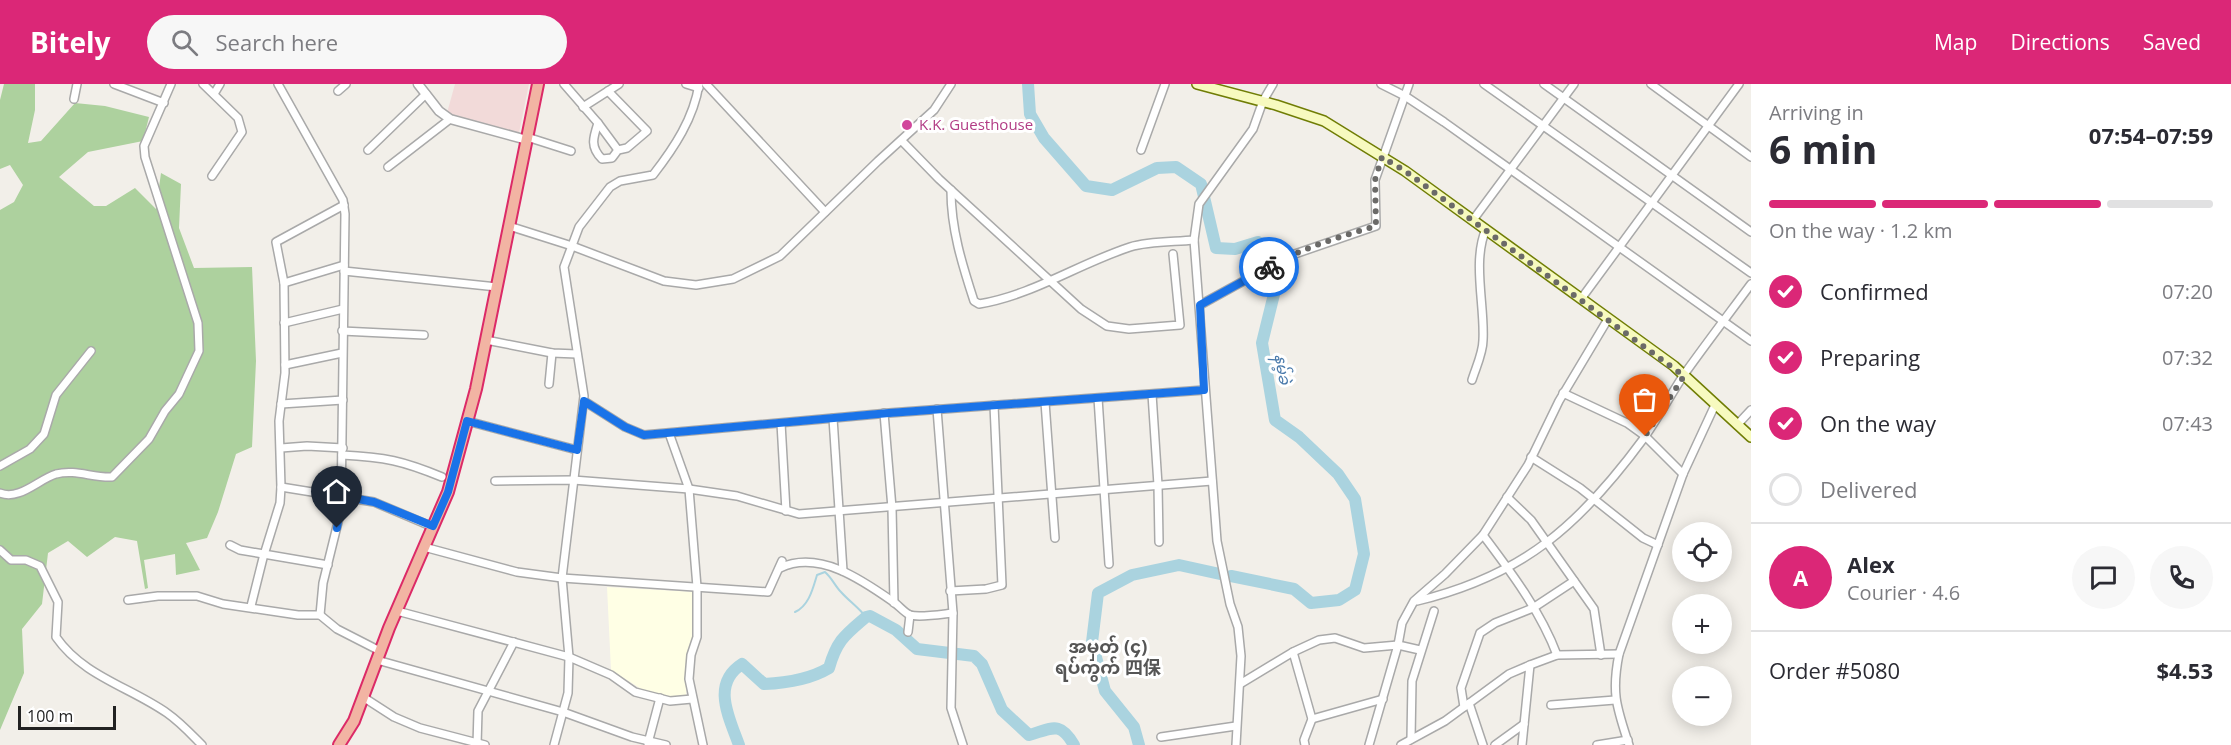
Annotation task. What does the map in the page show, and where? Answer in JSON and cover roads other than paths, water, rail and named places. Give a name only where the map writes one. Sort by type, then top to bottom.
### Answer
[{"type":"highway","points":[[339,745],[354,721],[397,611],[448,492],[486,340],[538,84]]},
{"type":"main road","points":[[1197,84],[1263,101],[1324,121],[1382,157],[1608,318],[1684,376],[1751,437]]},
{"type":"street","points":[[74,99],[77,84]]},
{"type":"street","points":[[114,84],[164,103]]},
{"type":"street","points":[[0,493],[15,494],[54,475],[66,472],[112,477],[149,439],[165,411],[179,394],[195,361],[199,351],[198,323],[145,157],[144,146],[171,84]]},
{"type":"street","points":[[203,84],[238,118],[242,132],[212,176]]},
{"type":"street","points":[[214,94],[220,84]]},
{"type":"street","points":[[278,84],[344,205],[342,496],[320,615]]},
{"type":"street","points":[[338,91],[346,84]]},
{"type":"street","points":[[418,84],[439,111],[450,119],[571,151]]},
{"type":"street","points":[[564,84],[618,150]]},
{"type":"street","points":[[583,107],[620,84]]},
{"type":"street","points":[[554,745],[568,693],[569,657],[562,578],[584,401],[564,267],[579,227],[614,183],[646,178],[653,175],[659,167],[686,125],[699,86],[687,84]]},
{"type":"street","points":[[706,84],[825,212]]},
{"type":"street","points":[[509,226],[572,246],[664,281],[696,285],[733,279],[780,255],[934,110],[951,84]]},
{"type":"street","points":[[1141,150],[1165,84]]},
{"type":"street","points":[[1236,745],[1241,656],[1238,627],[1230,604],[1216,541],[1194,240],[1199,204],[1253,129],[1263,101],[1273,84]]},
{"type":"street","points":[[1381,84],[1404,96],[1511,169],[1751,341]]},
{"type":"street","points":[[1200,305],[1289,256],[1376,226],[1375,180],[1409,84]]},
{"type":"street","points":[[1484,84],[1751,273]]},
{"type":"street","points":[[1544,84],[1751,232]]},
{"type":"street","points":[[1473,220],[1574,84]]},
{"type":"street","points":[[1651,84],[1751,157]]},
{"type":"street","points":[[1581,299],[1739,84]]},
{"type":"street","points":[[598,123],[592,142],[602,159],[612,158],[618,150],[627,148],[647,131],[608,91]]},
{"type":"street","points":[[368,150],[426,94]]},
{"type":"street","points":[[388,168],[450,119]]},
{"type":"street","points":[[902,141],[951,190],[1081,309],[1107,326],[1129,328],[1180,325],[1173,254]]},
{"type":"street","points":[[951,190],[951,217],[963,267],[974,301],[979,304],[999,301],[1053,282],[1130,247],[1194,240]]},
{"type":"street","points":[[251,606],[264,553],[280,503],[279,421],[285,364],[284,283],[276,242],[344,205]]},
{"type":"street","points":[[1472,380],[1483,341],[1481,255],[1485,229]]},
{"type":"street","points":[[284,283],[344,268],[496,287]]},
{"type":"street","points":[[1414,601],[1452,592],[1508,568],[1547,543],[1579,517],[1645,436],[1684,376],[1751,284]]},
{"type":"street","points":[[284,323],[343,309]]},
{"type":"street","points":[[1369,745],[1398,645],[1402,623],[1414,601],[1445,574],[1483,535],[1532,457],[1563,393],[1608,318]]},
{"type":"street","points":[[342,331],[424,335]]},
{"type":"street","points":[[486,340],[552,353],[577,354]]},
{"type":"street","points":[[0,466],[30,449],[44,434],[56,395],[91,351]]},
{"type":"street","points":[[285,364],[342,353]]},
{"type":"street","points":[[549,384],[552,353]]},
{"type":"street","points":[[584,401],[625,427],[644,435],[884,413],[1204,390]]},
{"type":"street","points":[[1563,393],[1627,423],[1645,436],[1683,474]]},
{"type":"street","points":[[1152,394],[1159,542]]},
{"type":"street","points":[[1098,398],[1109,564]]},
{"type":"street","points":[[281,404],[343,400]]},
{"type":"street","points":[[1045,402],[1055,538]]},
{"type":"street","points":[[950,591],[986,589],[1002,585],[994,405]]},
{"type":"street","points":[[1597,745],[1629,742],[1615,700],[1615,676],[1619,654],[1683,474],[1715,405]]},
{"type":"street","points":[[937,409],[953,613],[951,708],[963,745]]},
{"type":"street","points":[[1737,425],[1751,410]]},
{"type":"street","points":[[884,413],[892,508],[894,603]]},
{"type":"street","points":[[833,418],[843,571]]},
{"type":"street","points":[[467,421],[577,450]]},
{"type":"street","points":[[780,423],[786,511]]},
{"type":"street","points":[[669,433],[689,489],[697,588],[697,637],[690,655],[688,679],[703,745]]},
{"type":"street","points":[[281,448],[307,446],[382,457],[397,460],[442,477]]},
{"type":"street","points":[[1532,457],[1580,488],[1643,538],[1658,545]]},
{"type":"street","points":[[495,481],[573,480],[689,489],[737,496],[799,514],[997,500],[1212,481]]},
{"type":"street","points":[[281,487],[374,502],[433,526]]},
{"type":"street","points":[[1507,497],[1531,520],[1594,609],[1601,655]]},
{"type":"street","points":[[1483,535],[1508,568],[1550,634],[1557,656]]},
{"type":"street","points":[[230,545],[240,550],[328,565]]},
{"type":"street","points":[[424,547],[517,572],[562,578],[768,592],[781,565],[819,564],[843,571],[865,582],[910,615],[953,613]]},
{"type":"street","points":[[0,550],[12,560],[26,560],[40,566],[58,602],[56,637],[66,652],[119,688],[141,697],[168,714],[202,745]]},
{"type":"street","points":[[1483,745],[1461,688],[1480,633],[1495,623],[1533,608],[1574,581]]},
{"type":"street","points":[[128,600],[158,596],[196,596],[223,604],[251,606],[298,615],[320,615],[379,656],[563,712],[648,743],[666,745]]},
{"type":"street","points":[[397,611],[569,657],[611,675],[635,692],[670,700],[692,699]]},
{"type":"street","points":[[1411,739],[1412,681],[1434,611]]},
{"type":"street","points":[[908,632],[910,615]]},
{"type":"street","points":[[1240,684],[1293,652],[1319,640],[1335,638],[1364,648],[1398,645],[1420,650]]},
{"type":"street","points":[[363,697],[394,717],[420,728],[480,744],[478,711],[514,642]]},
{"type":"street","points":[[1293,652],[1312,719],[1304,740],[1305,745]]},
{"type":"street","points":[[1401,745],[1466,705],[1509,674],[1530,665],[1557,656],[1619,654]]},
{"type":"street","points":[[1522,745],[1530,665]]},
{"type":"street","points":[[648,743],[660,698]]},
{"type":"street","points":[[1312,719],[1383,699]]},
{"type":"street","points":[[1551,705],[1615,700]]},
{"type":"street","points":[[1495,745],[1524,724]]},
{"type":"street","points":[[1161,737],[1236,726]]},
{"type":"waterway","name":"နမ့်ခဲ","points":[[1028,84],[1030,114],[1044,138],[1086,186],[1112,190],[1157,168],[1176,167],[1201,184],[1216,248],[1235,249],[1258,242],[1270,251],[1279,274],[1262,343],[1275,420],[1299,437],[1338,474],[1355,499],[1364,554],[1355,590],[1339,600],[1311,603],[1294,589],[1231,576]]},
{"type":"waterway","points":[[1139,745],[1134,727],[1105,691],[1092,642],[1098,593],[1132,575],[1179,565],[1220,574]]},
{"type":"waterway","points":[[795,612],[807,601],[817,575],[825,572],[866,617]]},
{"type":"waterway","points":[[739,745],[725,702],[727,681],[733,672],[742,664],[764,684],[789,682],[814,675],[829,668],[835,651],[843,639],[866,617],[870,616],[896,630],[917,649],[974,656],[982,664],[1002,710],[1029,735],[1044,730],[1060,729],[1074,745]]},
{"type":"place","name":"K.K. Guesthouse","points":[[907,125]]},
{"type":"district","name":"အမှတ် (၄) ရပ်ကွက် 四保","points":[[1108,657]]}]
